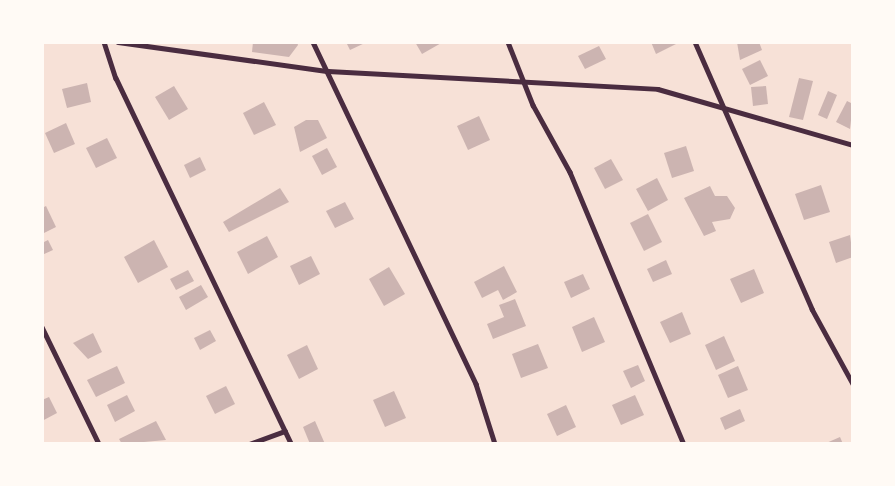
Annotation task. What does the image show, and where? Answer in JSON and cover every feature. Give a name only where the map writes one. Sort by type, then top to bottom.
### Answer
[{"type":"street","points":[[104,42],[116,78],[291,444]]},
{"type":"street","points":[[118,42],[328,71],[658,89],[853,145]]},
{"type":"street","points":[[313,42],[476,384],[495,444]]},
{"type":"street","points":[[508,42],[528,81],[533,105],[570,172],[684,444]]},
{"type":"street","points":[[695,42],[728,108],[812,309],[853,384]]},
{"type":"street","points":[[42,327],[99,444]]},
{"type":"street","points":[[249,444],[285,431]]},
{"type":"building","points":[[253,42],[297,42],[298,45],[289,57],[252,52]]},
{"type":"building","points":[[346,42],[367,42],[350,50]]},
{"type":"building","points":[[415,42],[443,42],[422,54]]},
{"type":"building","points":[[651,42],[675,42],[676,44],[656,54]]},
{"type":"building","points":[[737,42],[759,42],[762,50],[740,60]]},
{"type":"building","points":[[599,46],[606,59],[585,69],[578,56]]},
{"type":"building","points":[[760,60],[768,76],[750,85],[742,69]]},
{"type":"building","points":[[799,78],[813,81],[803,120],[789,117]]},
{"type":"building","points":[[87,83],[91,102],[67,108],[62,89]]},
{"type":"building","points":[[174,86],[188,109],[169,120],[155,97]]},
{"type":"building","points":[[766,86],[768,104],[753,106],[751,87]]},
{"type":"building","points":[[828,91],[837,95],[827,119],[818,115]]},
{"type":"building","points":[[847,101],[853,104],[850,129],[836,122]]},
{"type":"building","points":[[264,102],[276,125],[254,135],[243,113]]},
{"type":"building","points":[[479,116],[490,140],[468,150],[457,126]]},
{"type":"building","points":[[306,120],[318,120],[327,138],[300,152],[294,127]]},
{"type":"building","points":[[66,123],[75,144],[54,153],[45,133]]},
{"type":"building","points":[[107,138],[117,158],[96,168],[86,148]]},
{"type":"building","points":[[686,146],[694,171],[672,178],[664,153]]},
{"type":"building","points":[[327,148],[337,167],[322,175],[312,156]]},
{"type":"building","points":[[200,157],[206,170],[190,178],[184,165]]},
{"type":"building","points":[[611,159],[623,180],[605,189],[594,168]]},
{"type":"building","points":[[657,178],[668,200],[648,211],[636,189]]},
{"type":"building","points":[[821,185],[830,212],[804,220],[795,194]]},
{"type":"building","points":[[710,186],[715,196],[727,196],[735,208],[730,219],[712,222],[716,231],[704,236],[684,198]]},
{"type":"building","points":[[280,188],[289,202],[229,232],[223,222]]},
{"type":"building","points":[[345,202],[354,219],[335,228],[326,211]]},
{"type":"building","points":[[46,206],[56,227],[42,234],[42,208]]},
{"type":"building","points":[[648,214],[662,242],[644,251],[630,223]]},
{"type":"building","points":[[850,235],[853,257],[836,263],[829,242]]},
{"type":"building","points":[[267,236],[278,257],[248,274],[237,252]]},
{"type":"building","points":[[48,240],[53,250],[42,255],[42,243]]},
{"type":"building","points":[[154,240],[168,267],[138,283],[124,257]]},
{"type":"building","points":[[311,256],[320,274],[299,285],[290,266]]},
{"type":"building","points":[[666,260],[672,274],[653,282],[647,269]]},
{"type":"building","points":[[504,266],[517,292],[503,300],[498,290],[482,298],[474,282]]},
{"type":"building","points":[[389,267],[405,294],[384,306],[369,279]]},
{"type":"building","points":[[754,269],[764,293],[741,303],[730,279]]},
{"type":"building","points":[[188,270],[194,281],[176,290],[170,279]]},
{"type":"building","points":[[583,274],[590,289],[571,298],[564,282]]},
{"type":"building","points":[[201,285],[208,297],[186,310],[179,297]]},
{"type":"building","points":[[515,299],[526,326],[493,339],[487,324],[504,317],[499,305]]},
{"type":"building","points":[[682,312],[691,334],[670,343],[660,322]]},
{"type":"building","points":[[594,317],[605,342],[582,352],[572,327]]},
{"type":"building","points":[[210,330],[216,341],[200,350],[194,338]]},
{"type":"building","points":[[93,333],[102,352],[88,359],[73,343]]},
{"type":"building","points":[[724,336],[735,361],[716,370],[705,345]]},
{"type":"building","points":[[538,344],[548,368],[521,378],[512,354]]},
{"type":"building","points":[[307,345],[318,369],[299,379],[287,355]]},
{"type":"building","points":[[638,365],[645,381],[631,388],[623,371]]},
{"type":"building","points":[[117,366],[125,383],[96,397],[87,380]]},
{"type":"building","points":[[738,366],[748,390],[728,398],[718,375]]},
{"type":"building","points":[[226,386],[235,404],[215,414],[206,396]]},
{"type":"building","points":[[394,391],[406,418],[385,427],[373,400]]},
{"type":"building","points":[[127,395],[135,411],[115,422],[107,405]]},
{"type":"building","points":[[635,395],[644,415],[621,425],[612,405]]},
{"type":"building","points":[[49,397],[57,413],[42,421],[42,400]]},
{"type":"building","points":[[566,405],[576,427],[557,436],[547,414]]},
{"type":"building","points":[[740,409],[745,421],[725,430],[720,418]]},
{"type":"building","points":[[156,421],[166,440],[122,444],[119,439]]},
{"type":"building","points":[[315,421],[325,444],[310,444],[303,427]]},
{"type":"building","points":[[840,437],[843,444],[824,444]]}]
